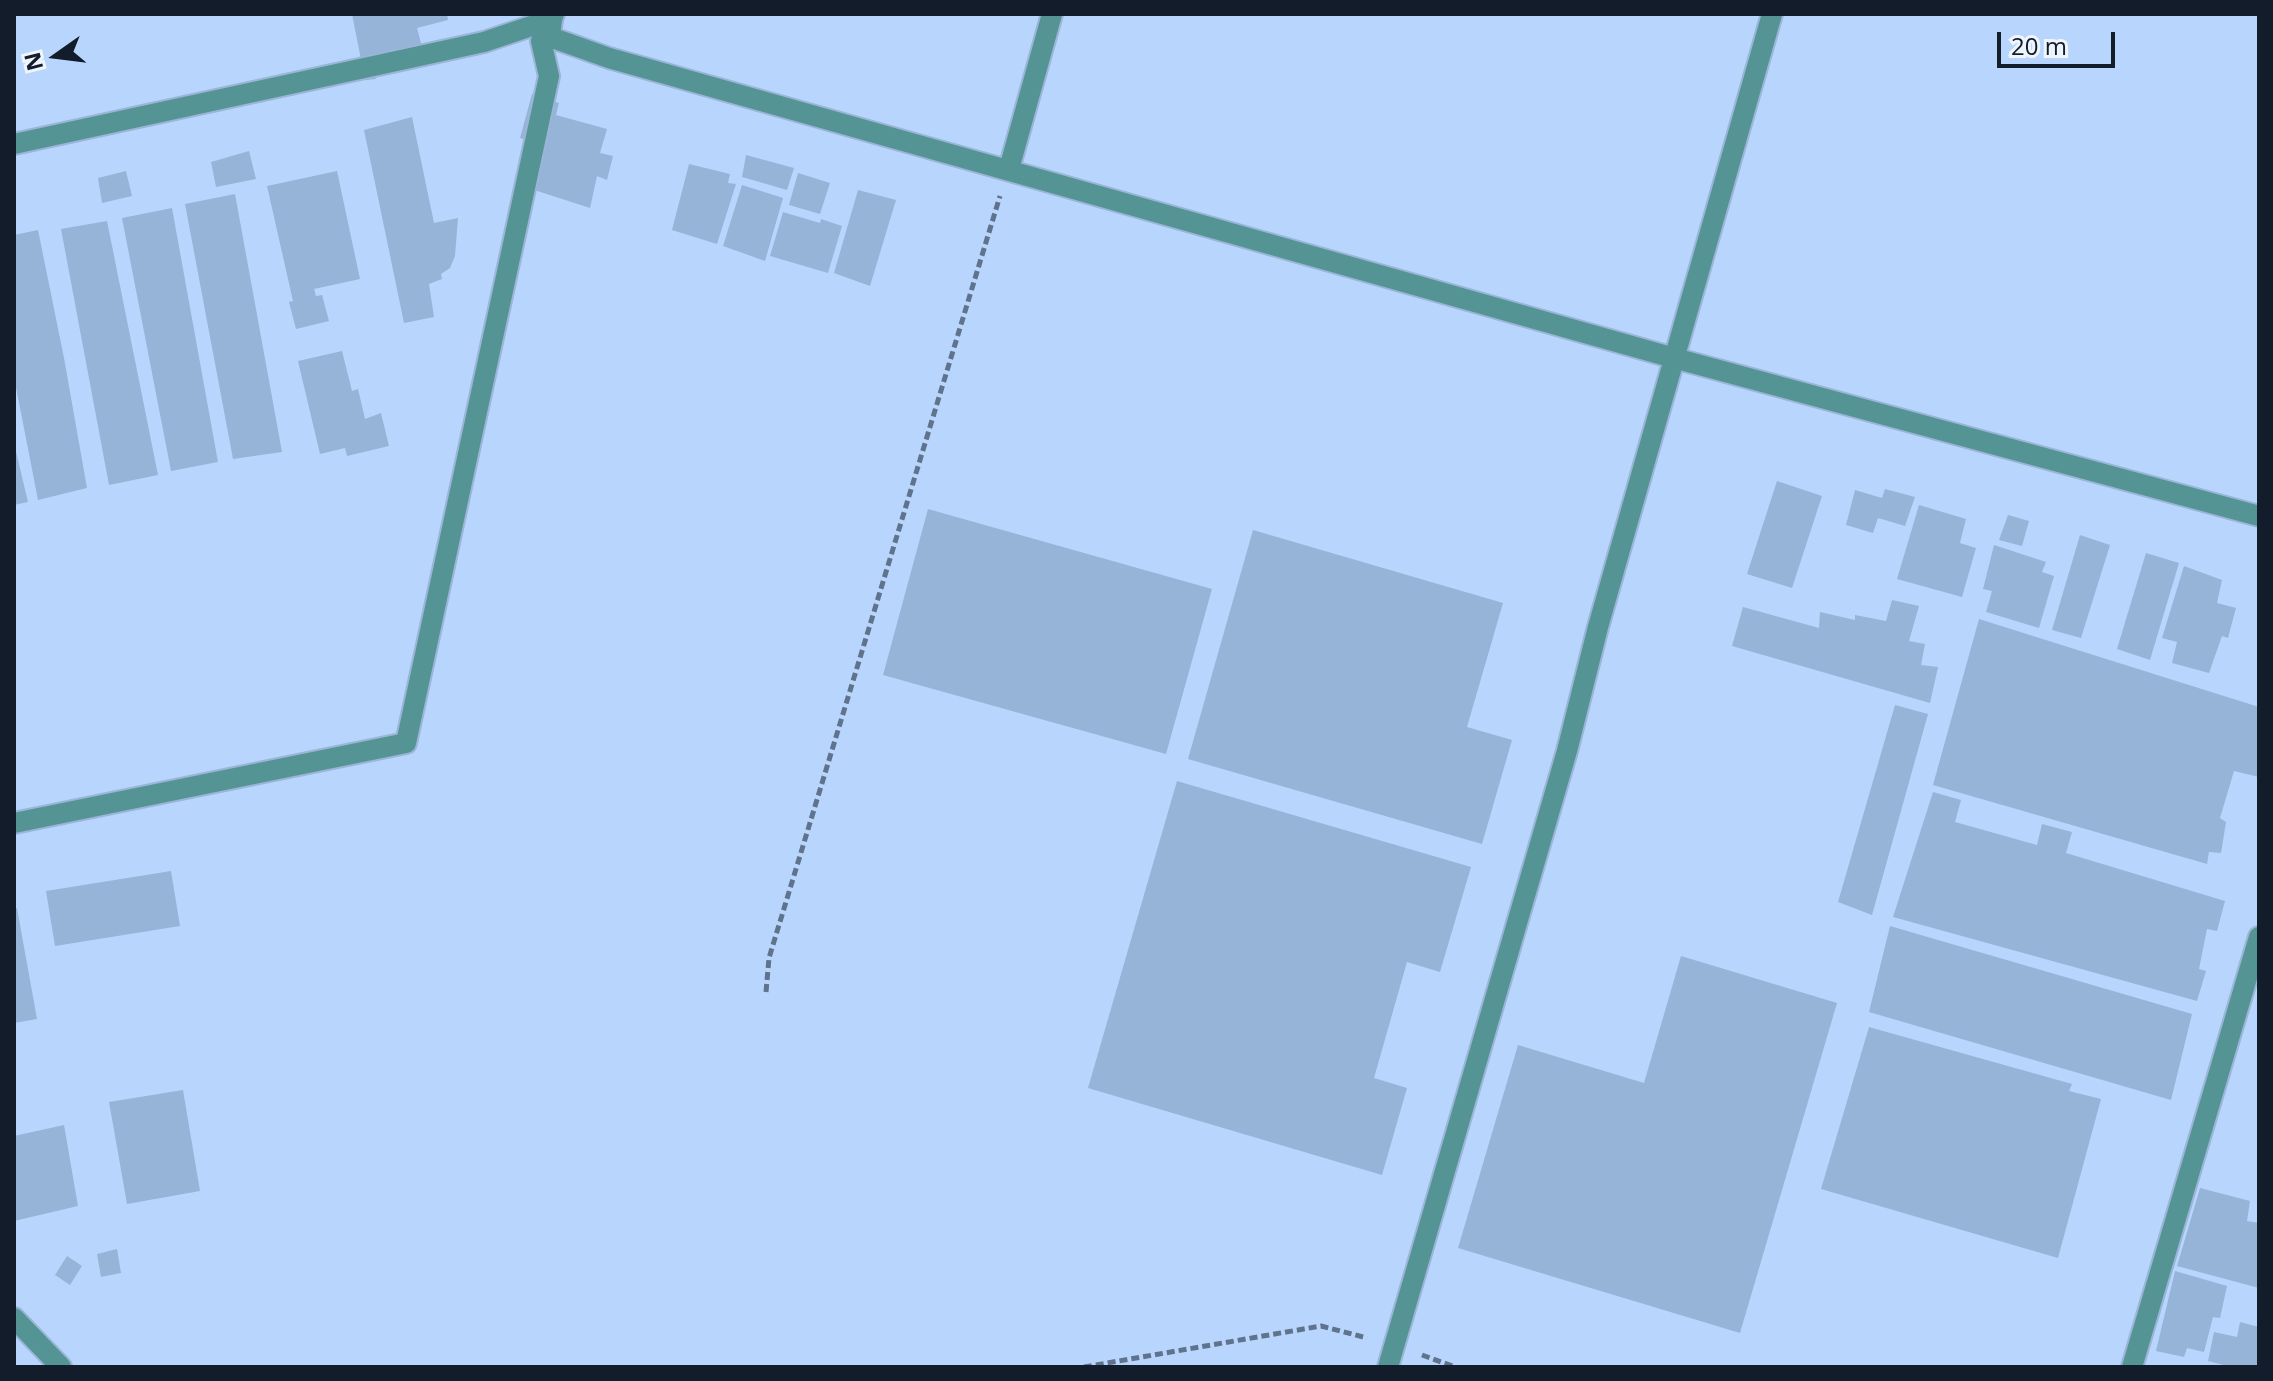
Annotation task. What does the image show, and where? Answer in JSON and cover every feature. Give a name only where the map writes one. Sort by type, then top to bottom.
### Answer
[{"type":"street","points":[[1009,169],[1052,14]]},
{"type":"street","points":[[1388,1367],[1567,751],[1598,627],[1772,14]]},
{"type":"street","points":[[553,17],[550,37],[609,58],[1674,358],[2259,516]]},
{"type":"street","points":[[14,144],[484,42],[553,17]]},
{"type":"street","points":[[14,823],[406,743],[549,76],[541,41],[553,17]]},
{"type":"street","points":[[2132,1367],[2259,937]]},
{"type":"street","points":[[14,1318],[61,1367]]},
{"type":"path","points":[[766,992],[769,958],[1009,169]]},
{"type":"path","points":[[1084,1367],[1321,1326],[1395,1345]]},
{"type":"building","points":[[352,14],[447,14],[448,20],[417,28],[426,62],[374,74],[376,79],[365,80]]},
{"type":"building","points":[[532,94],[559,103],[556,115],[607,129],[600,153],[613,156],[607,180],[597,176],[590,208],[528,188],[540,145],[520,138]]},
{"type":"building","points":[[412,117],[434,223],[458,218],[455,256],[450,268],[441,274],[442,279],[429,284],[434,317],[404,323],[364,130]]},
{"type":"building","points":[[249,151],[256,179],[216,187],[211,162]]},
{"type":"building","points":[[746,155],[794,168],[787,190],[742,177]]},
{"type":"building","points":[[689,164],[730,174],[728,183],[736,184],[717,244],[672,230]]},
{"type":"building","points":[[126,171],[132,196],[102,203],[98,178]]},
{"type":"building","points":[[337,171],[360,279],[314,289],[316,296],[322,295],[329,321],[296,329],[289,302],[293,301],[267,186]]},
{"type":"building","points":[[798,173],[830,183],[820,214],[789,205]]},
{"type":"building","points":[[742,185],[783,198],[765,261],[723,246]]},
{"type":"building","points":[[858,190],[896,200],[870,286],[834,273]]},
{"type":"building","points":[[235,194],[282,452],[233,459],[185,204]]},
{"type":"building","points":[[172,208],[218,462],[171,471],[122,218]]},
{"type":"building","points":[[783,212],[842,226],[828,273],[770,256]]},
{"type":"building","points":[[107,221],[158,475],[109,485],[61,229]]},
{"type":"building","points":[[38,230],[87,488],[38,500],[14,377],[14,235]]},
{"type":"building","points":[[342,351],[352,391],[358,389],[365,419],[381,413],[389,446],[347,456],[345,448],[320,454],[298,361]]},
{"type":"building","points":[[14,443],[28,502],[14,505]]},
{"type":"building","points":[[1777,481],[1822,496],[1792,588],[1747,574]]},
{"type":"building","points":[[1885,489],[1915,497],[1905,526],[1878,518],[1873,533],[1846,525],[1855,490],[1882,498]]},
{"type":"building","points":[[1919,505],[1966,519],[1960,543],[1976,548],[1962,597],[1897,579]]},
{"type":"building","points":[[928,509],[1212,589],[1166,754],[883,675]]},
{"type":"building","points":[[2008,515],[2029,521],[2022,546],[1999,540]]},
{"type":"building","points":[[1253,530],[1503,603],[1467,727],[1512,740],[1482,844],[1188,759]]},
{"type":"building","points":[[2080,535],[2110,545],[2081,638],[2052,630]]},
{"type":"building","points":[[1994,545],[2046,562],[2042,572],[2054,576],[2039,628],[1986,612],[1992,591],[1983,589]]},
{"type":"building","points":[[2146,553],[2179,563],[2150,660],[2117,649]]},
{"type":"building","points":[[2184,566],[2222,580],[2217,603],[2236,608],[2228,638],[2222,636],[2209,673],[2172,663],[2177,642],[2162,638]]},
{"type":"building","points":[[1892,600],[1919,606],[1909,641],[1925,644],[1921,665],[1938,667],[1930,703],[1732,646],[1743,607],[1819,628],[1820,612],[1855,620],[1855,615],[1886,621]]},
{"type":"building","points":[[1979,619],[2259,707],[2259,777],[2234,771],[2220,818],[2226,822],[2221,853],[2209,852],[2207,864],[1933,785]]},
{"type":"building","points":[[1895,705],[1928,714],[1872,915],[1838,902]]},
{"type":"building","points":[[1177,781],[1471,867],[1440,972],[1407,962],[1374,1078],[1407,1088],[1382,1175],[1088,1088]]},
{"type":"building","points":[[1933,792],[1961,800],[1955,822],[2037,845],[2042,824],[2072,832],[2066,853],[2225,901],[2217,931],[2207,929],[2199,969],[2206,971],[2197,1001],[1893,917]]},
{"type":"building","points":[[171,871],[180,926],[55,946],[46,891]]},
{"type":"building","points":[[17,908],[37,1019],[14,1023],[14,909]]},
{"type":"building","points":[[1890,926],[2192,1014],[2171,1100],[1869,1012]]},
{"type":"building","points":[[1681,956],[1837,1003],[1740,1333],[1458,1248],[1518,1045],[1644,1083]]},
{"type":"building","points":[[1869,1027],[2072,1084],[2069,1091],[2101,1099],[2058,1258],[1821,1189]]},
{"type":"building","points":[[183,1090],[200,1191],[127,1204],[109,1102]]},
{"type":"building","points":[[64,1125],[78,1206],[14,1221],[14,1136]]},
{"type":"building","points":[[2200,1188],[2250,1201],[2247,1221],[2259,1223],[2259,1288],[2177,1266]]},
{"type":"building","points":[[117,1249],[121,1273],[101,1277],[97,1254]]},
{"type":"building","points":[[67,1256],[82,1266],[70,1285],[55,1275]]},
{"type":"building","points":[[2175,1271],[2227,1286],[2220,1318],[2213,1317],[2204,1352],[2187,1348],[2184,1357],[2156,1351]]},
{"type":"building","points":[[2240,1322],[2259,1327],[2259,1367],[2231,1367],[2208,1361],[2214,1332],[2237,1337]]}]
